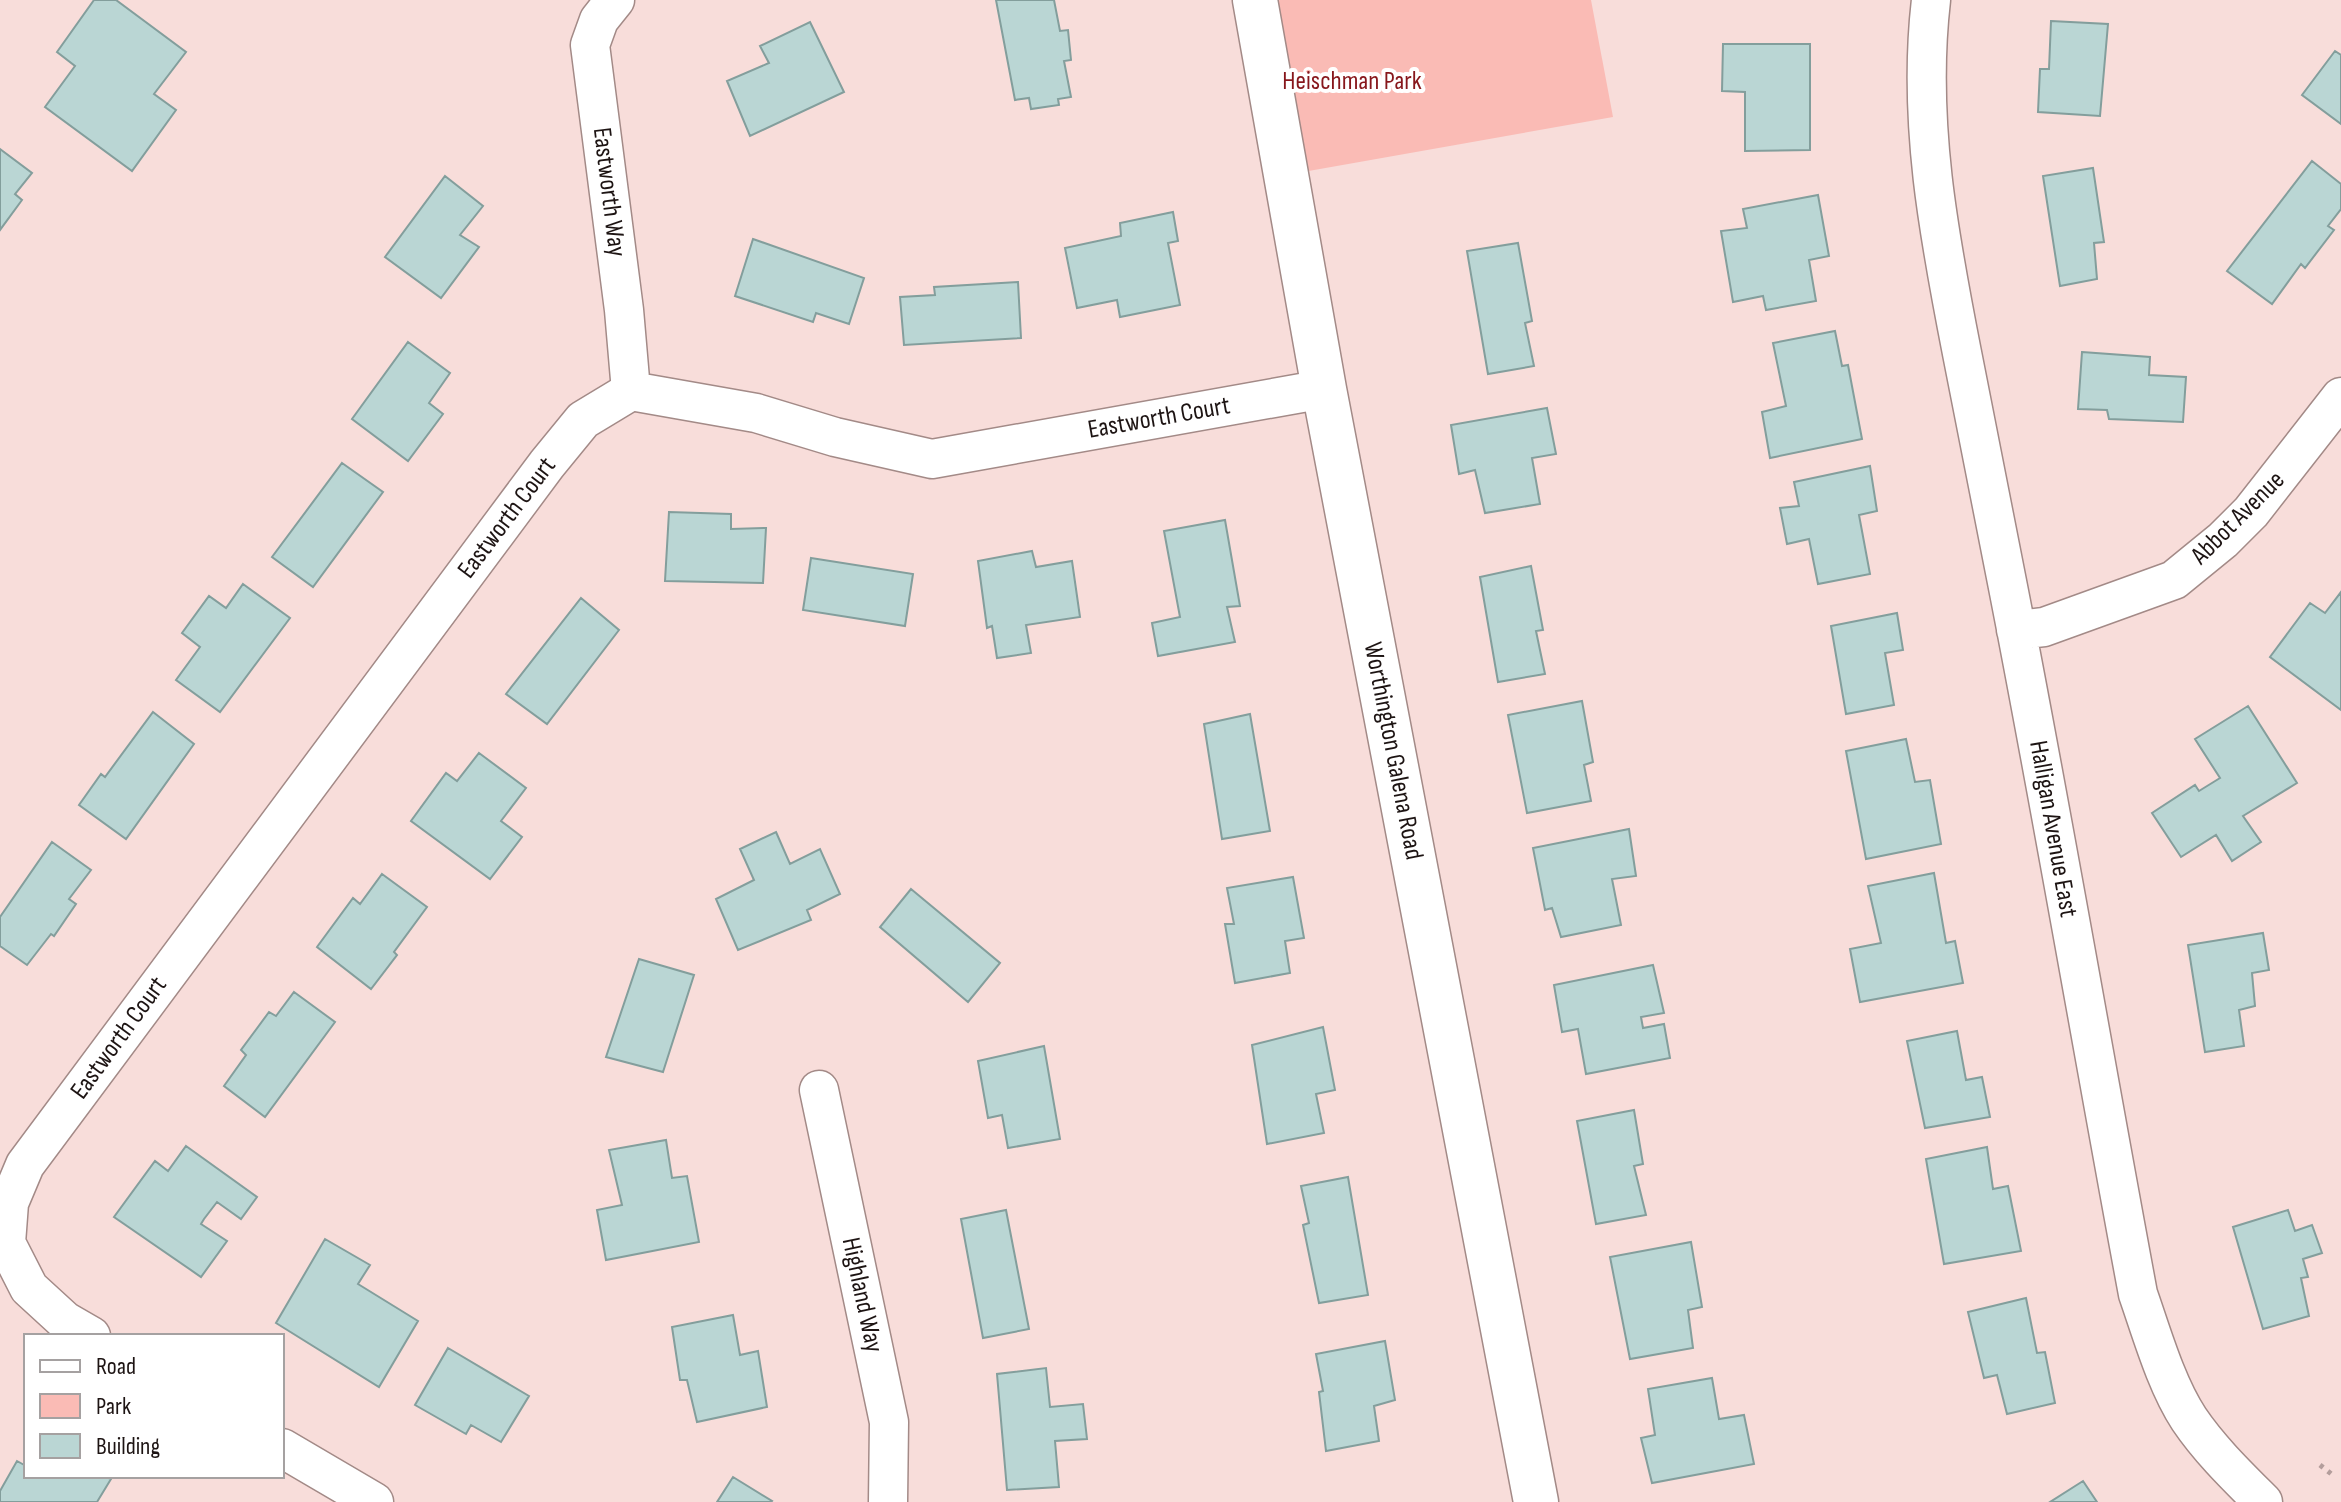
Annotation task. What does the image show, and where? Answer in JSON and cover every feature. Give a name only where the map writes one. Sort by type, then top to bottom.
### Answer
[{"type":"street","name":"Eastworth Way","points":[[615,0],[599,20],[590,45],[631,391]]},
{"type":"street","name":"Worthington Galena Road","points":[[1255,0],[1324,389],[1536,1502]]},
{"type":"street","name":"Halligan Avenue East","points":[[1931,0],[1927,121],[1933,192],[1945,271],[2016,630],[2138,1294],[2159,1357],[2188,1418],[2224,1463],[2263,1502]]},
{"type":"street","name":"Eastworth Court","points":[[88,1334],[65,1321],[29,1288],[6,1243],[9,1203],[25,1165],[547,464],[583,420],[631,391],[756,413],[835,437],[932,459],[1324,389]]},
{"type":"street","name":"Abbot Avenue","points":[[2016,630],[2044,627],[2174,580],[2223,540],[2251,512],[2341,397]]},
{"type":"street","name":"Highland Way","points":[[819,1090],[889,1422],[888,1502]]},
{"type":"street","points":[[284,1449],[374,1502]]},
{"type":"path","points":[[2320,1465],[2334,1476]]},
{"type":"green space","name":"Heischman Park","points":[[1255,0],[1591,0],[1613,117],[1286,175]]},
{"type":"building","points":[[94,0],[116,0],[186,52],[154,94],[176,110],[132,171],[45,107],[75,66],[57,52]]},
{"type":"building","points":[[996,0],[1054,0],[1060,31],[1068,30],[1071,60],[1064,61],[1071,97],[1058,99],[1059,105],[1031,109],[1029,98],[1015,100]]},
{"type":"building","points":[[2051,21],[2108,24],[2100,116],[2038,112],[2040,69],[2049,69]]},
{"type":"building","points":[[810,22],[844,92],[750,136],[727,81],[769,63],[760,46]]},
{"type":"building","points":[[1723,44],[1810,44],[1810,150],[1745,151],[1745,92],[1722,91]]},
{"type":"building","points":[[2335,51],[2341,55],[2341,124],[2302,95]]},
{"type":"building","points":[[0,149],[32,173],[15,194],[22,200],[0,230]]},
{"type":"building","points":[[2312,161],[2341,184],[2341,209],[2328,226],[2334,230],[2305,268],[2301,264],[2272,304],[2227,271]]},
{"type":"building","points":[[2093,168],[2104,242],[2094,243],[2097,279],[2060,286],[2043,176]]},
{"type":"building","points":[[445,176],[483,206],[460,235],[479,247],[441,298],[385,257]]},
{"type":"building","points":[[1818,195],[1829,256],[1809,260],[1816,301],[1766,310],[1763,296],[1733,302],[1721,231],[1747,228],[1743,209]]},
{"type":"building","points":[[1173,212],[1178,241],[1168,243],[1180,305],[1120,317],[1117,300],[1077,308],[1065,248],[1121,236],[1120,223]]},
{"type":"building","points":[[753,239],[864,278],[849,324],[816,313],[813,322],[735,296]]},
{"type":"building","points":[[1518,243],[1532,321],[1525,323],[1534,366],[1488,374],[1467,251]]},
{"type":"building","points":[[1018,282],[1021,338],[904,345],[900,297],[935,295],[934,287]]},
{"type":"building","points":[[1835,331],[1842,366],[1848,365],[1862,439],[1770,458],[1762,412],[1786,406],[1773,343]]},
{"type":"building","points":[[408,342],[450,373],[429,403],[443,414],[408,461],[352,419]]},
{"type":"building","points":[[2082,352],[2150,357],[2149,375],[2186,377],[2183,422],[2109,419],[2107,410],[2078,409]]},
{"type":"building","points":[[1547,408],[1556,454],[1532,458],[1540,504],[1485,513],[1475,470],[1459,474],[1451,425]]},
{"type":"building","points":[[342,463],[383,492],[313,587],[272,557]]},
{"type":"building","points":[[1870,466],[1877,511],[1859,515],[1870,574],[1818,584],[1809,539],[1787,544],[1780,508],[1799,506],[1794,482]]},
{"type":"building","points":[[669,512],[731,514],[731,529],[766,528],[763,583],[665,581]]},
{"type":"building","points":[[1225,520],[1240,606],[1227,607],[1235,642],[1158,656],[1152,623],[1180,617],[1164,531]]},
{"type":"building","points":[[1032,551],[1036,567],[1072,561],[1080,617],[1026,625],[1031,653],[997,658],[992,626],[987,628],[978,561]]},
{"type":"building","points":[[811,558],[913,574],[905,626],[803,610]]},
{"type":"building","points":[[1531,566],[1543,630],[1536,631],[1545,674],[1498,682],[1480,577]]},
{"type":"building","points":[[243,584],[290,618],[220,712],[176,680],[200,647],[182,633],[209,596],[226,608]]},
{"type":"building","points":[[2341,592],[2341,710],[2270,657],[2310,603],[2325,613]]},
{"type":"building","points":[[581,598],[619,630],[547,724],[506,694]]},
{"type":"building","points":[[1897,613],[1903,650],[1885,653],[1894,705],[1846,714],[1831,626]]},
{"type":"building","points":[[1582,701],[1593,762],[1584,765],[1591,801],[1527,813],[1508,715]]},
{"type":"building","points":[[2248,706],[2297,783],[2243,816],[2261,842],[2232,861],[2216,835],[2181,857],[2152,813],[2195,785],[2199,791],[2220,778],[2195,739]]},
{"type":"building","points":[[153,712],[194,744],[126,839],[79,805],[101,774],[105,777]]},
{"type":"building","points":[[1250,714],[1270,831],[1222,839],[1204,724]]},
{"type":"building","points":[[1906,739],[1915,782],[1930,780],[1941,844],[1866,859],[1846,751]]},
{"type":"building","points":[[479,753],[526,788],[501,821],[522,837],[490,879],[411,821],[446,773],[457,781]]},
{"type":"building","points":[[1629,829],[1636,876],[1612,879],[1621,925],[1561,937],[1552,908],[1545,910],[1533,848]]},
{"type":"building","points":[[776,832],[790,864],[820,849],[840,894],[807,910],[811,920],[738,950],[716,899],[754,880],[740,849]]},
{"type":"building","points":[[52,842],[91,870],[69,899],[76,904],[54,936],[51,934],[27,965],[0,946],[0,917]]},
{"type":"building","points":[[1934,873],[1946,943],[1955,941],[1963,983],[1860,1002],[1850,949],[1881,943],[1868,886]]},
{"type":"building","points":[[382,874],[427,907],[371,989],[317,947],[353,898],[360,904]]},
{"type":"building","points":[[1293,877],[1304,938],[1285,941],[1290,973],[1235,983],[1225,924],[1234,924],[1227,888]]},
{"type":"building","points":[[911,889],[1000,963],[968,1002],[880,927]]},
{"type":"building","points":[[2263,933],[2269,970],[2252,973],[2255,1006],[2239,1010],[2244,1046],[2205,1052],[2188,945]]},
{"type":"building","points":[[639,959],[694,975],[663,1072],[606,1057]]},
{"type":"building","points":[[1653,965],[1664,1013],[1641,1017],[1643,1028],[1664,1024],[1670,1058],[1586,1074],[1578,1029],[1562,1032],[1554,985]]},
{"type":"building","points":[[294,992],[335,1022],[265,1117],[224,1086],[246,1055],[241,1050],[269,1012],[276,1016]]},
{"type":"building","points":[[1323,1027],[1335,1090],[1316,1094],[1324,1133],[1267,1144],[1252,1045]]},
{"type":"building","points":[[1957,1031],[1966,1080],[1982,1077],[1990,1117],[1925,1128],[1907,1041]]},
{"type":"building","points":[[1044,1046],[1060,1139],[1008,1148],[1002,1115],[988,1118],[978,1061]]},
{"type":"building","points":[[1634,1110],[1643,1164],[1634,1166],[1646,1215],[1596,1224],[1577,1121]]},
{"type":"building","points":[[666,1140],[672,1178],[687,1176],[699,1242],[606,1260],[597,1210],[622,1205],[609,1150]]},
{"type":"building","points":[[186,1146],[257,1197],[241,1219],[217,1202],[204,1219],[201,1224],[227,1241],[201,1277],[114,1217],[155,1161],[168,1171]]},
{"type":"building","points":[[1987,1147],[1993,1189],[2008,1186],[2021,1251],[1944,1264],[1926,1159]]},
{"type":"building","points":[[1348,1177],[1368,1295],[1319,1303],[1303,1225],[1309,1223],[1301,1186]]},
{"type":"building","points":[[1006,1210],[1029,1329],[983,1338],[961,1219]]},
{"type":"building","points":[[2288,1210],[2295,1231],[2312,1225],[2322,1253],[2303,1259],[2308,1277],[2301,1278],[2309,1316],[2263,1329],[2233,1227]]},
{"type":"building","points":[[325,1239],[370,1265],[358,1284],[418,1321],[379,1387],[276,1323]]},
{"type":"building","points":[[1691,1242],[1702,1307],[1688,1310],[1693,1348],[1630,1359],[1610,1257]]},
{"type":"building","points":[[2026,1298],[2037,1353],[2045,1352],[2055,1403],[2007,1414],[1997,1375],[1984,1378],[1968,1312]]},
{"type":"building","points":[[733,1315],[740,1355],[758,1351],[767,1407],[697,1422],[687,1380],[680,1380],[672,1327]]},
{"type":"building","points":[[1385,1341],[1395,1400],[1374,1406],[1379,1441],[1326,1451],[1319,1392],[1323,1391],[1316,1354]]},
{"type":"building","points":[[448,1348],[529,1396],[501,1442],[471,1425],[466,1434],[415,1405]]},
{"type":"building","points":[[1046,1368],[1050,1407],[1083,1404],[1087,1439],[1055,1441],[1059,1487],[1007,1490],[997,1374]]},
{"type":"building","points":[[1712,1378],[1719,1419],[1744,1415],[1754,1464],[1652,1483],[1641,1438],[1655,1435],[1648,1389]]},
{"type":"building","points":[[17,1461],[24,1465],[24,1478],[111,1479],[97,1502],[0,1502],[0,1491]]},
{"type":"building","points":[[733,1477],[772,1501],[717,1502]]},
{"type":"building","points":[[2083,1481],[2097,1502],[2050,1502]]}]
